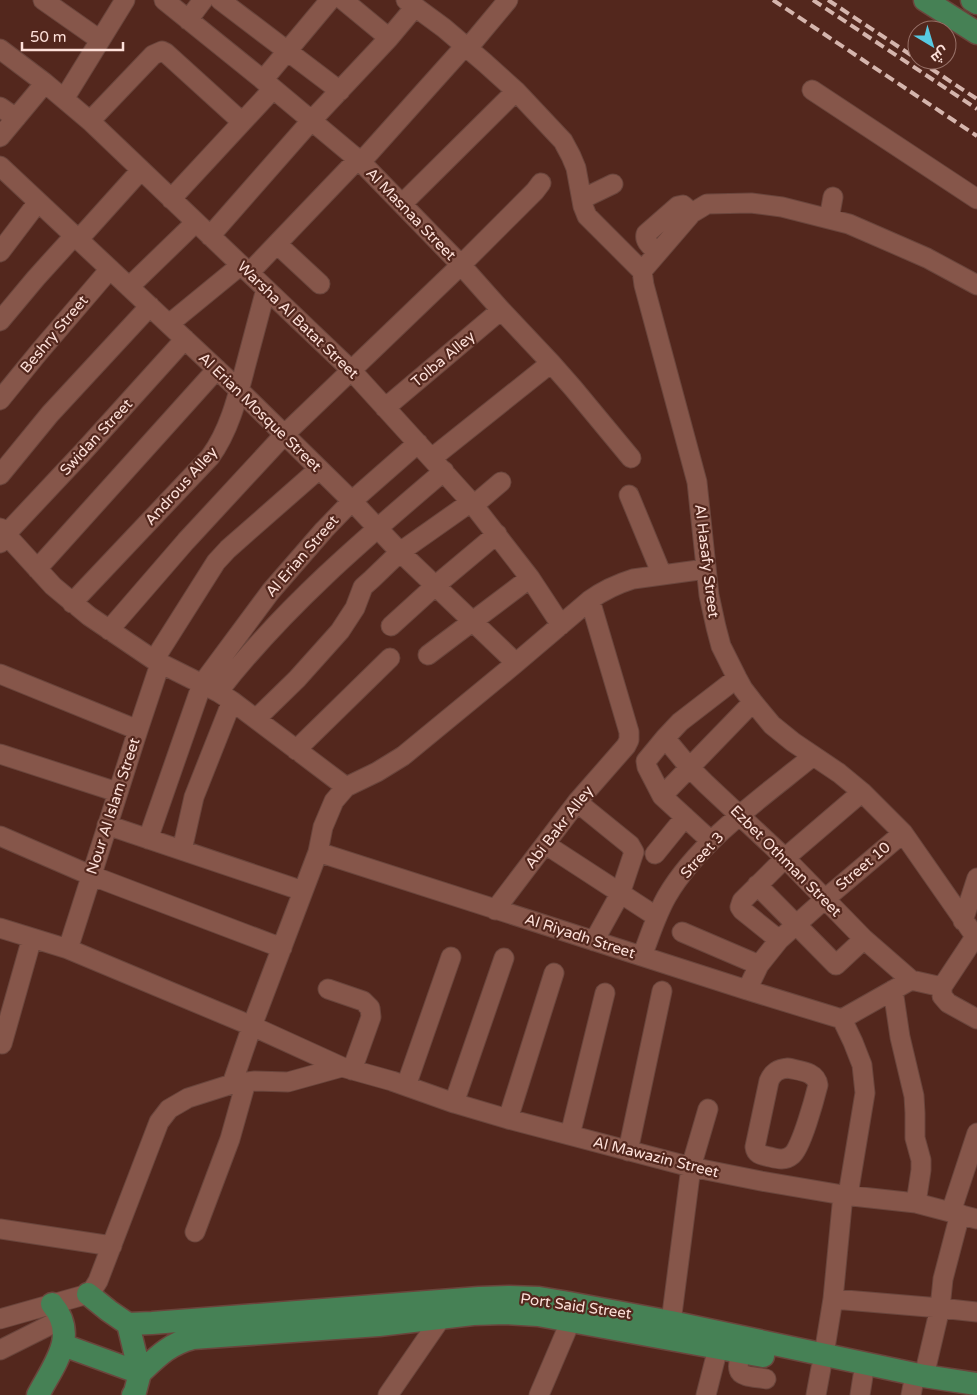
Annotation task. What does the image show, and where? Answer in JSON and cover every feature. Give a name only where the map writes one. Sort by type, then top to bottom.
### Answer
[{"type":"main road","points":[[925,0],[977,33]]},
{"type":"main road","points":[[972,0],[977,3]]},
{"type":"main road","points":[[88,1294],[109,1312],[128,1324],[136,1389]]},
{"type":"main road","name":"Port Said Street","points":[[128,1324],[152,1324],[509,1297],[540,1298],[671,1322],[956,1395]]},
{"type":"main road","points":[[38,1395],[63,1345],[64,1327],[57,1311]]},
{"type":"main road","name":"Port Said Street","points":[[136,1389],[158,1356],[173,1345],[193,1338],[379,1326],[473,1314],[506,1313],[571,1320],[741,1352],[823,1361],[862,1385],[977,1384]]},
{"type":"main road","points":[[63,1345],[136,1389]]},
{"type":"street","points":[[43,0],[100,40]]},
{"type":"street","points":[[64,99],[125,0]]},
{"type":"street","name":"Al Masnaa Street","points":[[164,0],[360,161],[461,265],[551,363],[630,458]]},
{"type":"street","points":[[188,20],[203,0]]},
{"type":"street","points":[[220,0],[340,91]]},
{"type":"street","points":[[171,199],[242,122],[288,50],[330,0]]},
{"type":"street","points":[[343,0],[389,38]]},
{"type":"street","points":[[170,324],[277,244],[360,161],[467,47],[508,0]]},
{"type":"street","points":[[210,236],[311,121],[389,38],[411,3],[467,47],[516,91],[563,141],[576,168],[585,211],[592,221],[642,271],[692,213],[707,204],[751,203],[782,207],[849,224],[927,258],[977,285]]},
{"type":"street","name":"Warsha Al Batat Street","points":[[0,49],[45,83],[90,121],[350,370],[473,504],[530,578],[560,625]]},
{"type":"street","points":[[90,121],[154,55],[162,51],[242,122]]},
{"type":"street","points":[[0,137],[45,83]]},
{"type":"street","points":[[812,90],[977,199]]},
{"type":"street","points":[[402,204],[516,91]]},
{"type":"street","points":[[0,107],[16,118]]},
{"type":"street","name":"Al Erian Mosque Street","points":[[1,170],[170,324],[285,434],[400,552],[516,663]]},
{"type":"street","points":[[0,322],[36,278],[141,170]]},
{"type":"street","points":[[109,630],[186,541],[285,434],[461,265],[542,183]]},
{"type":"street","points":[[582,199],[613,184]]},
{"type":"street","points":[[829,219],[833,197]]},
{"type":"street","points":[[0,252],[38,202]]},
{"type":"street","points":[[130,287],[196,222]]},
{"type":"street","points":[[277,244],[320,284]]},
{"type":"street","name":"Beshry Street","points":[[0,400],[44,345],[110,269]]},
{"type":"street","name":"Al Hasafy Street","points":[[642,271],[644,285],[697,482],[706,569],[716,627],[736,678],[772,725],[793,742],[839,773],[862,792],[903,833],[976,937]]},
{"type":"street","name":"Androus Alley","points":[[72,603],[210,457],[219,445],[226,431],[239,390],[266,289]]},
{"type":"street","points":[[0,475],[50,414],[150,306]]},
{"type":"street","name":"Tolba Alley","points":[[385,408],[501,310]]},
{"type":"street","name":"Swidan Street","points":[[2,535],[89,445],[185,339]]},
{"type":"street","points":[[148,839],[218,692],[234,672],[286,614],[377,528],[438,465],[551,363]]},
{"type":"street","points":[[38,569],[217,369]]},
{"type":"street","name":"Al Erian Street","points":[[218,692],[271,591],[352,501],[418,443]]},
{"type":"street","name":"Nour Al Islam Street","points":[[68,948],[138,730],[157,662],[216,562],[228,549],[319,469]]},
{"type":"street","points":[[256,719],[297,679],[340,631],[355,608],[363,587],[400,552],[473,504],[500,482]]},
{"type":"street","points":[[629,495],[662,575]]},
{"type":"street","points":[[391,626],[497,534]]},
{"type":"street","points":[[2,535],[72,603],[157,662],[218,692],[346,787]]},
{"type":"street","points":[[195,1232],[230,1139],[239,1083],[252,1026],[318,852],[323,827],[334,801],[346,787],[377,772],[403,756],[600,593],[621,582],[633,579],[706,569]]},
{"type":"street","points":[[428,655],[530,578]]},
{"type":"street","name":"Abi Bakr Alley","points":[[495,910],[577,802],[626,746],[629,740],[629,732],[590,600]]},
{"type":"street","points":[[296,750],[390,658]]},
{"type":"street","points":[[0,674],[138,730]]},
{"type":"street","points":[[712,840],[662,796],[647,767],[646,761],[680,722],[736,678]]},
{"type":"street","points":[[182,850],[218,692]]},
{"type":"street","points":[[662,796],[753,702]]},
{"type":"street","name":"Ezbet Othman Street","points":[[665,738],[706,784],[785,858],[864,939],[911,980]]},
{"type":"street","points":[[0,754],[117,792]]},
{"type":"street","name":"Street 3","points":[[642,956],[668,895],[686,870],[712,840],[813,756]]},
{"type":"street","points":[[779,940],[742,910],[740,907],[742,901],[785,858],[862,792]]},
{"type":"street","points":[[577,802],[633,848],[634,852],[620,894],[594,941]]},
{"type":"street","points":[[655,854],[685,817]]},
{"type":"street","points":[[107,825],[303,891]]},
{"type":"street","name":"Street 10","points":[[747,990],[759,965],[779,940],[903,833]]},
{"type":"street","points":[[0,836],[90,875],[282,948]]},
{"type":"street","points":[[545,844],[657,917]]},
{"type":"street","name":"Al Riyadh Street","points":[[318,852],[495,910],[842,1019]]},
{"type":"street","points":[[964,920],[977,878]]},
{"type":"street","points":[[757,886],[836,965],[864,939]]},
{"type":"street","name":"Al Mawazin Street","points":[[0,928],[68,948],[347,1068],[454,1103],[691,1167],[845,1195],[916,1203],[963,1215]]},
{"type":"street","points":[[682,932],[759,965]]},
{"type":"street","points":[[976,937],[942,987],[942,996],[948,1003],[977,1019]]},
{"type":"street","points":[[2,1044],[32,938]]},
{"type":"street","points":[[406,1086],[451,957]]},
{"type":"street","points":[[454,1103],[504,958]]},
{"type":"street","points":[[508,1119],[554,973]]},
{"type":"street","points":[[816,1395],[833,1299],[845,1195],[865,1093],[862,1065],[842,1019],[911,980],[942,987]]},
{"type":"street","points":[[0,1350],[93,1289],[112,1246],[159,1122],[169,1109],[188,1098],[239,1083],[255,1081],[288,1082],[347,1068],[371,1017],[371,1012],[370,1008],[363,1001],[328,988]]},
{"type":"street","points":[[893,990],[900,1037],[914,1096],[915,1138],[921,1160],[916,1203]]},
{"type":"street","points":[[628,1151],[662,991]]},
{"type":"street","points":[[570,1135],[605,994]]},
{"type":"street","points":[[781,1068],[812,1074],[818,1085],[796,1152],[792,1156],[780,1160],[766,1156],[759,1154],[755,1147],[771,1075],[781,1068]]},
{"type":"street","points":[[671,1322],[691,1167],[708,1109]]},
{"type":"street","points":[[916,1385],[940,1308],[943,1278],[963,1215],[977,1133]]},
{"type":"street","points":[[761,1181],[766,1156]]},
{"type":"street","points":[[0,1229],[112,1246]]},
{"type":"street","points":[[833,1299],[977,1312]]},
{"type":"street","points":[[0,1320],[57,1311]]},
{"type":"street","points":[[388,1395],[441,1318]]},
{"type":"street","points":[[539,1395],[571,1320]]},
{"type":"street","points":[[706,1395],[718,1348]]},
{"type":"street","points":[[741,1352],[738,1366],[739,1371],[742,1374],[766,1379]]},
{"type":"railway","points":[[773,0],[977,136]]},
{"type":"railway","points":[[813,0],[977,109]]},
{"type":"railway","points":[[828,0],[907,52]]},
{"type":"railway","points":[[933,70],[977,99]]}]
